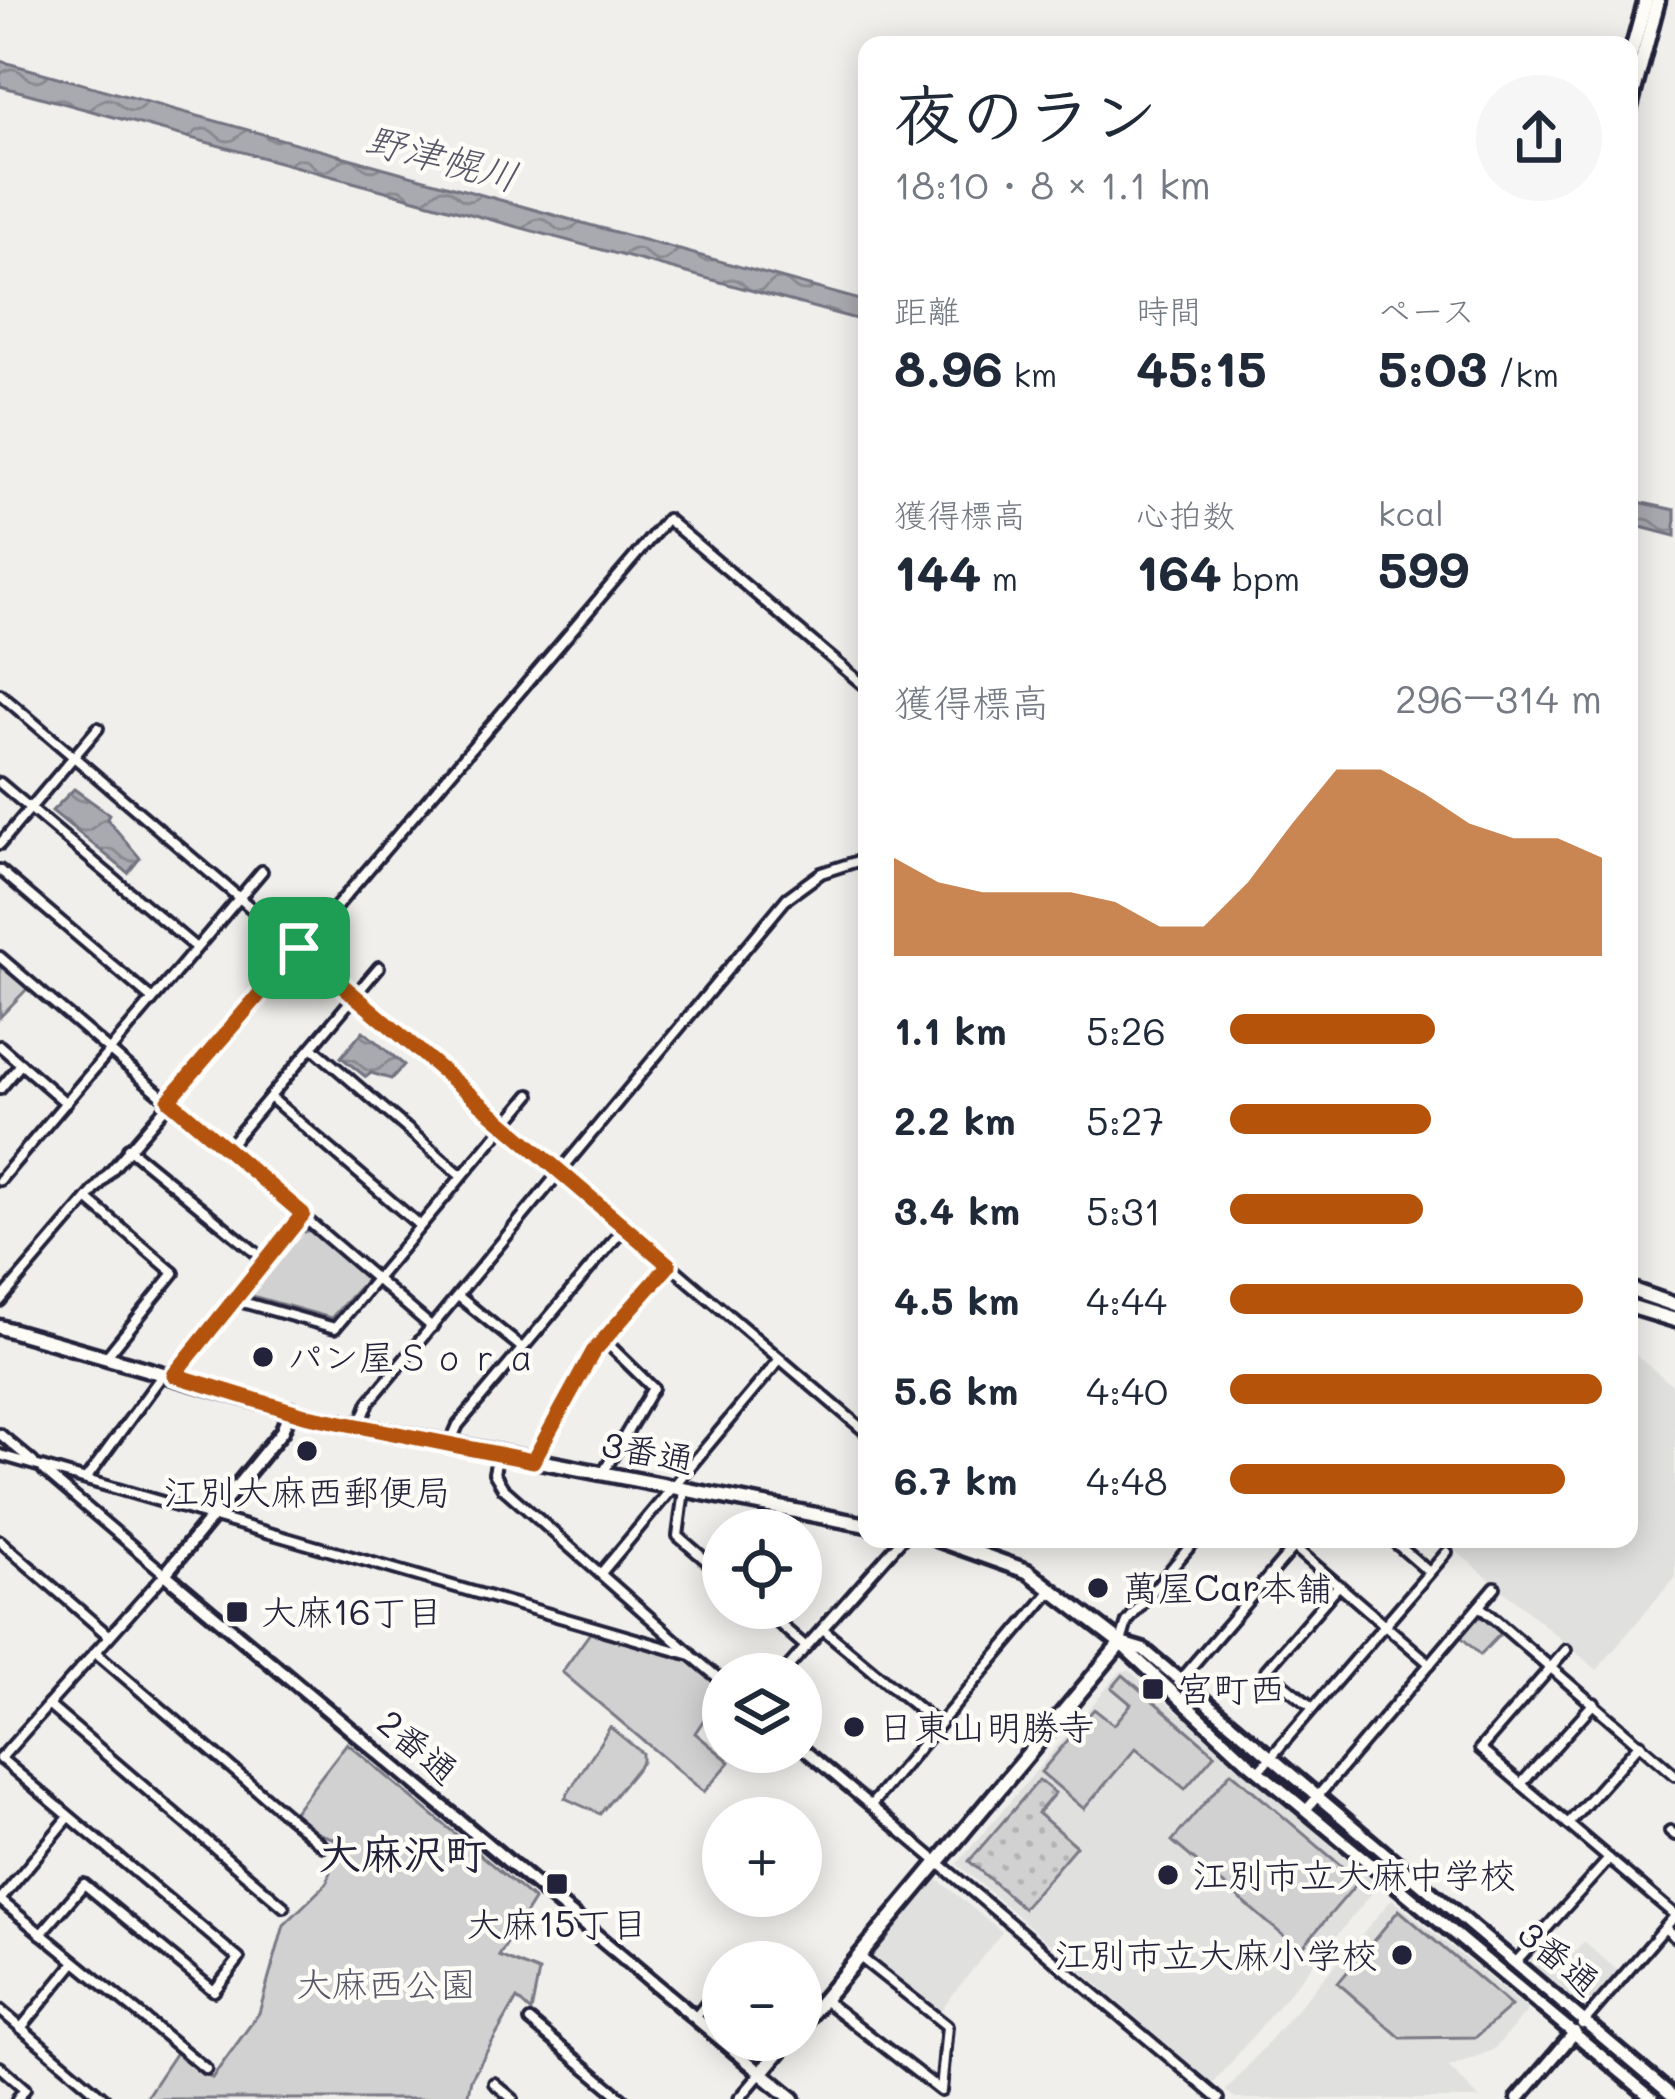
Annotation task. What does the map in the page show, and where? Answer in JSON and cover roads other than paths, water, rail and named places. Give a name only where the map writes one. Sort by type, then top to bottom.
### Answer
[{"type":"main road","points":[[1636,36],[1646,0]]},
{"type":"main road","points":[[1638,76],[1658,0]]},
{"type":"main road","points":[[1638,1292],[1675,1305]]},
{"type":"main road","points":[[1638,1309],[1675,1321]]},
{"type":"main road","name":"3番通","points":[[0,1327],[360,1426],[858,1523]]},
{"type":"main road","name":"3番通","points":[[968,1548],[993,1555],[1054,1588],[1120,1643]]},
{"type":"main road","points":[[824,2000],[1120,1643]]},
{"type":"main road","points":[[761,2073],[771,2061]]},
{"type":"main road","name":"2番通","points":[[761,2073],[793,2099]]},
{"type":"street","points":[[0,1301],[667,519],[858,680]]},
{"type":"street","points":[[0,694],[858,1425]]},
{"type":"street","points":[[0,844],[98,728]]},
{"type":"street","points":[[0,783],[196,948]]},
{"type":"street","points":[[360,1426],[369,1402],[788,898],[821,873],[858,860]]},
{"type":"street","points":[[0,871],[152,999]]},
{"type":"street","points":[[0,1180],[262,872]]},
{"type":"street","points":[[0,957],[431,1327]]},
{"type":"street","points":[[226,1148],[380,968]]},
{"type":"street","points":[[0,1046],[66,1103]]},
{"type":"street","points":[[312,1047],[462,1176]]},
{"type":"street","points":[[0,1088],[21,1064]]},
{"type":"street","points":[[235,1300],[335,1328],[530,1095]]},
{"type":"street","points":[[270,1097],[420,1226]]},
{"type":"street","points":[[128,1148],[266,1261]]},
{"type":"street","points":[[87,1199],[174,1273],[106,1358]]},
{"type":"street","points":[[86,1480],[303,1214]]},
{"type":"street","points":[[450,1443],[458,1425],[624,1228]]},
{"type":"street","points":[[533,1461],[604,1340],[669,1265]]},
{"type":"street","points":[[458,1296],[522,1348]]},
{"type":"street","points":[[603,1474],[653,1388],[604,1340]]},
{"type":"street","points":[[602,1572],[678,1489],[780,1359]]},
{"type":"street","points":[[41,1934],[84,1884],[214,1991],[238,1959],[0,1759],[215,1514],[282,1431],[291,1409]]},
{"type":"street","points":[[0,1434],[165,1574]]},
{"type":"street","points":[[498,1454],[494,1474],[503,1488],[702,1664]]},
{"type":"street","points":[[0,1455],[692,1655]]},
{"type":"street","points":[[678,1489],[678,1536],[702,1557]]},
{"type":"street","points":[[0,1541],[109,1636]]},
{"type":"street","points":[[801,1653],[888,1548]]},
{"type":"street","points":[[1120,1643],[1126,1622],[1188,1548]]},
{"type":"street","points":[[1169,1692],[1292,1548]]},
{"type":"street","points":[[1296,1548],[1430,1664]]},
{"type":"street","points":[[1401,1548],[1429,1572]]},
{"type":"street","points":[[1259,1771],[1447,1552]]},
{"type":"street","name":"2番通","points":[[165,1574],[761,2073]]},
{"type":"street","points":[[1312,1708],[1266,1670],[1339,1586]]},
{"type":"street","points":[[1306,1810],[1495,1587]]},
{"type":"street","points":[[871,1805],[1054,1588]]},
{"type":"street","points":[[1479,1606],[1675,1775]]},
{"type":"street","points":[[785,1629],[806,1647]]},
{"type":"street","points":[[823,1629],[938,1725]]},
{"type":"street","name":"3番通","points":[[1120,1643],[1144,1650],[1675,2098]]},
{"type":"street","name":"3番通","points":[[1120,1643],[1259,1771],[1652,2099]]},
{"type":"street","points":[[1519,2099],[1675,1916],[1480,1749],[1566,1650]]},
{"type":"street","points":[[95,1652],[323,1846]]},
{"type":"street","points":[[1521,1784],[1594,1703]]},
{"type":"street","points":[[48,1705],[284,1907]]},
{"type":"street","points":[[1568,1824],[1640,1743]]},
{"type":"street","points":[[822,1764],[1219,2099]]},
{"type":"street","points":[[69,1816],[0,1900],[206,2069]]},
{"type":"street","points":[[1517,1961],[1610,1859]]},
{"type":"street","points":[[1665,1928],[1675,1937]]},
{"type":"street","points":[[824,2000],[933,2090],[941,2091],[947,2026],[859,1956]]},
{"type":"street","points":[[21,2028],[75,1962]]},
{"type":"street","points":[[695,2018],[702,2009]]},
{"type":"street","points":[[0,2010],[105,2099]]},
{"type":"street","points":[[530,2020],[622,2099]]},
{"type":"street","points":[[0,2067],[25,2089],[16,2099]]},
{"type":"street","points":[[739,2099],[761,2073]]},
{"type":"street","points":[[494,2083],[513,2099]]},
{"type":"street","points":[[86,2099],[94,2089]]},
{"type":"water","points":[[0,61],[858,299],[858,320],[0,86]]},
{"type":"water","points":[[1638,502],[1675,510],[1675,536],[1638,526]]},
{"type":"water","points":[[74,789],[109,814],[107,819],[140,858],[128,873],[52,811]]},
{"type":"water","points":[[363,1031],[404,1065],[391,1079],[371,1073],[366,1077],[341,1057]]},
{"type":"place","name":"パン屋Ｓｏｒａ","points":[[263,1357]]},
{"type":"place","name":"江別大麻西郵便局","points":[[307,1451]]},
{"type":"place","name":"萬屋Car本舗","points":[[1098,1588]]},
{"type":"place","name":"大麻16丁目","points":[[237,1612]]},
{"type":"place","name":"宮町西","points":[[1153,1689]]},
{"type":"place","name":"日東山明勝寺","points":[[854,1727]]},
{"type":"place","name":"江別市立大麻中学校","points":[[1168,1875]]},
{"type":"place","name":"大麻15丁目","points":[[557,1884]]},
{"type":"place","name":"江別市立大麻小学校","points":[[1402,1955]]},
{"type":"district","name":"大麻沢町","points":[[403,1854]]},
{"type":"water label","name":"野津幌川","points":[[442,158]]},
{"type":"park label","name":"大麻西公園","points":[[386,1984]]}]
